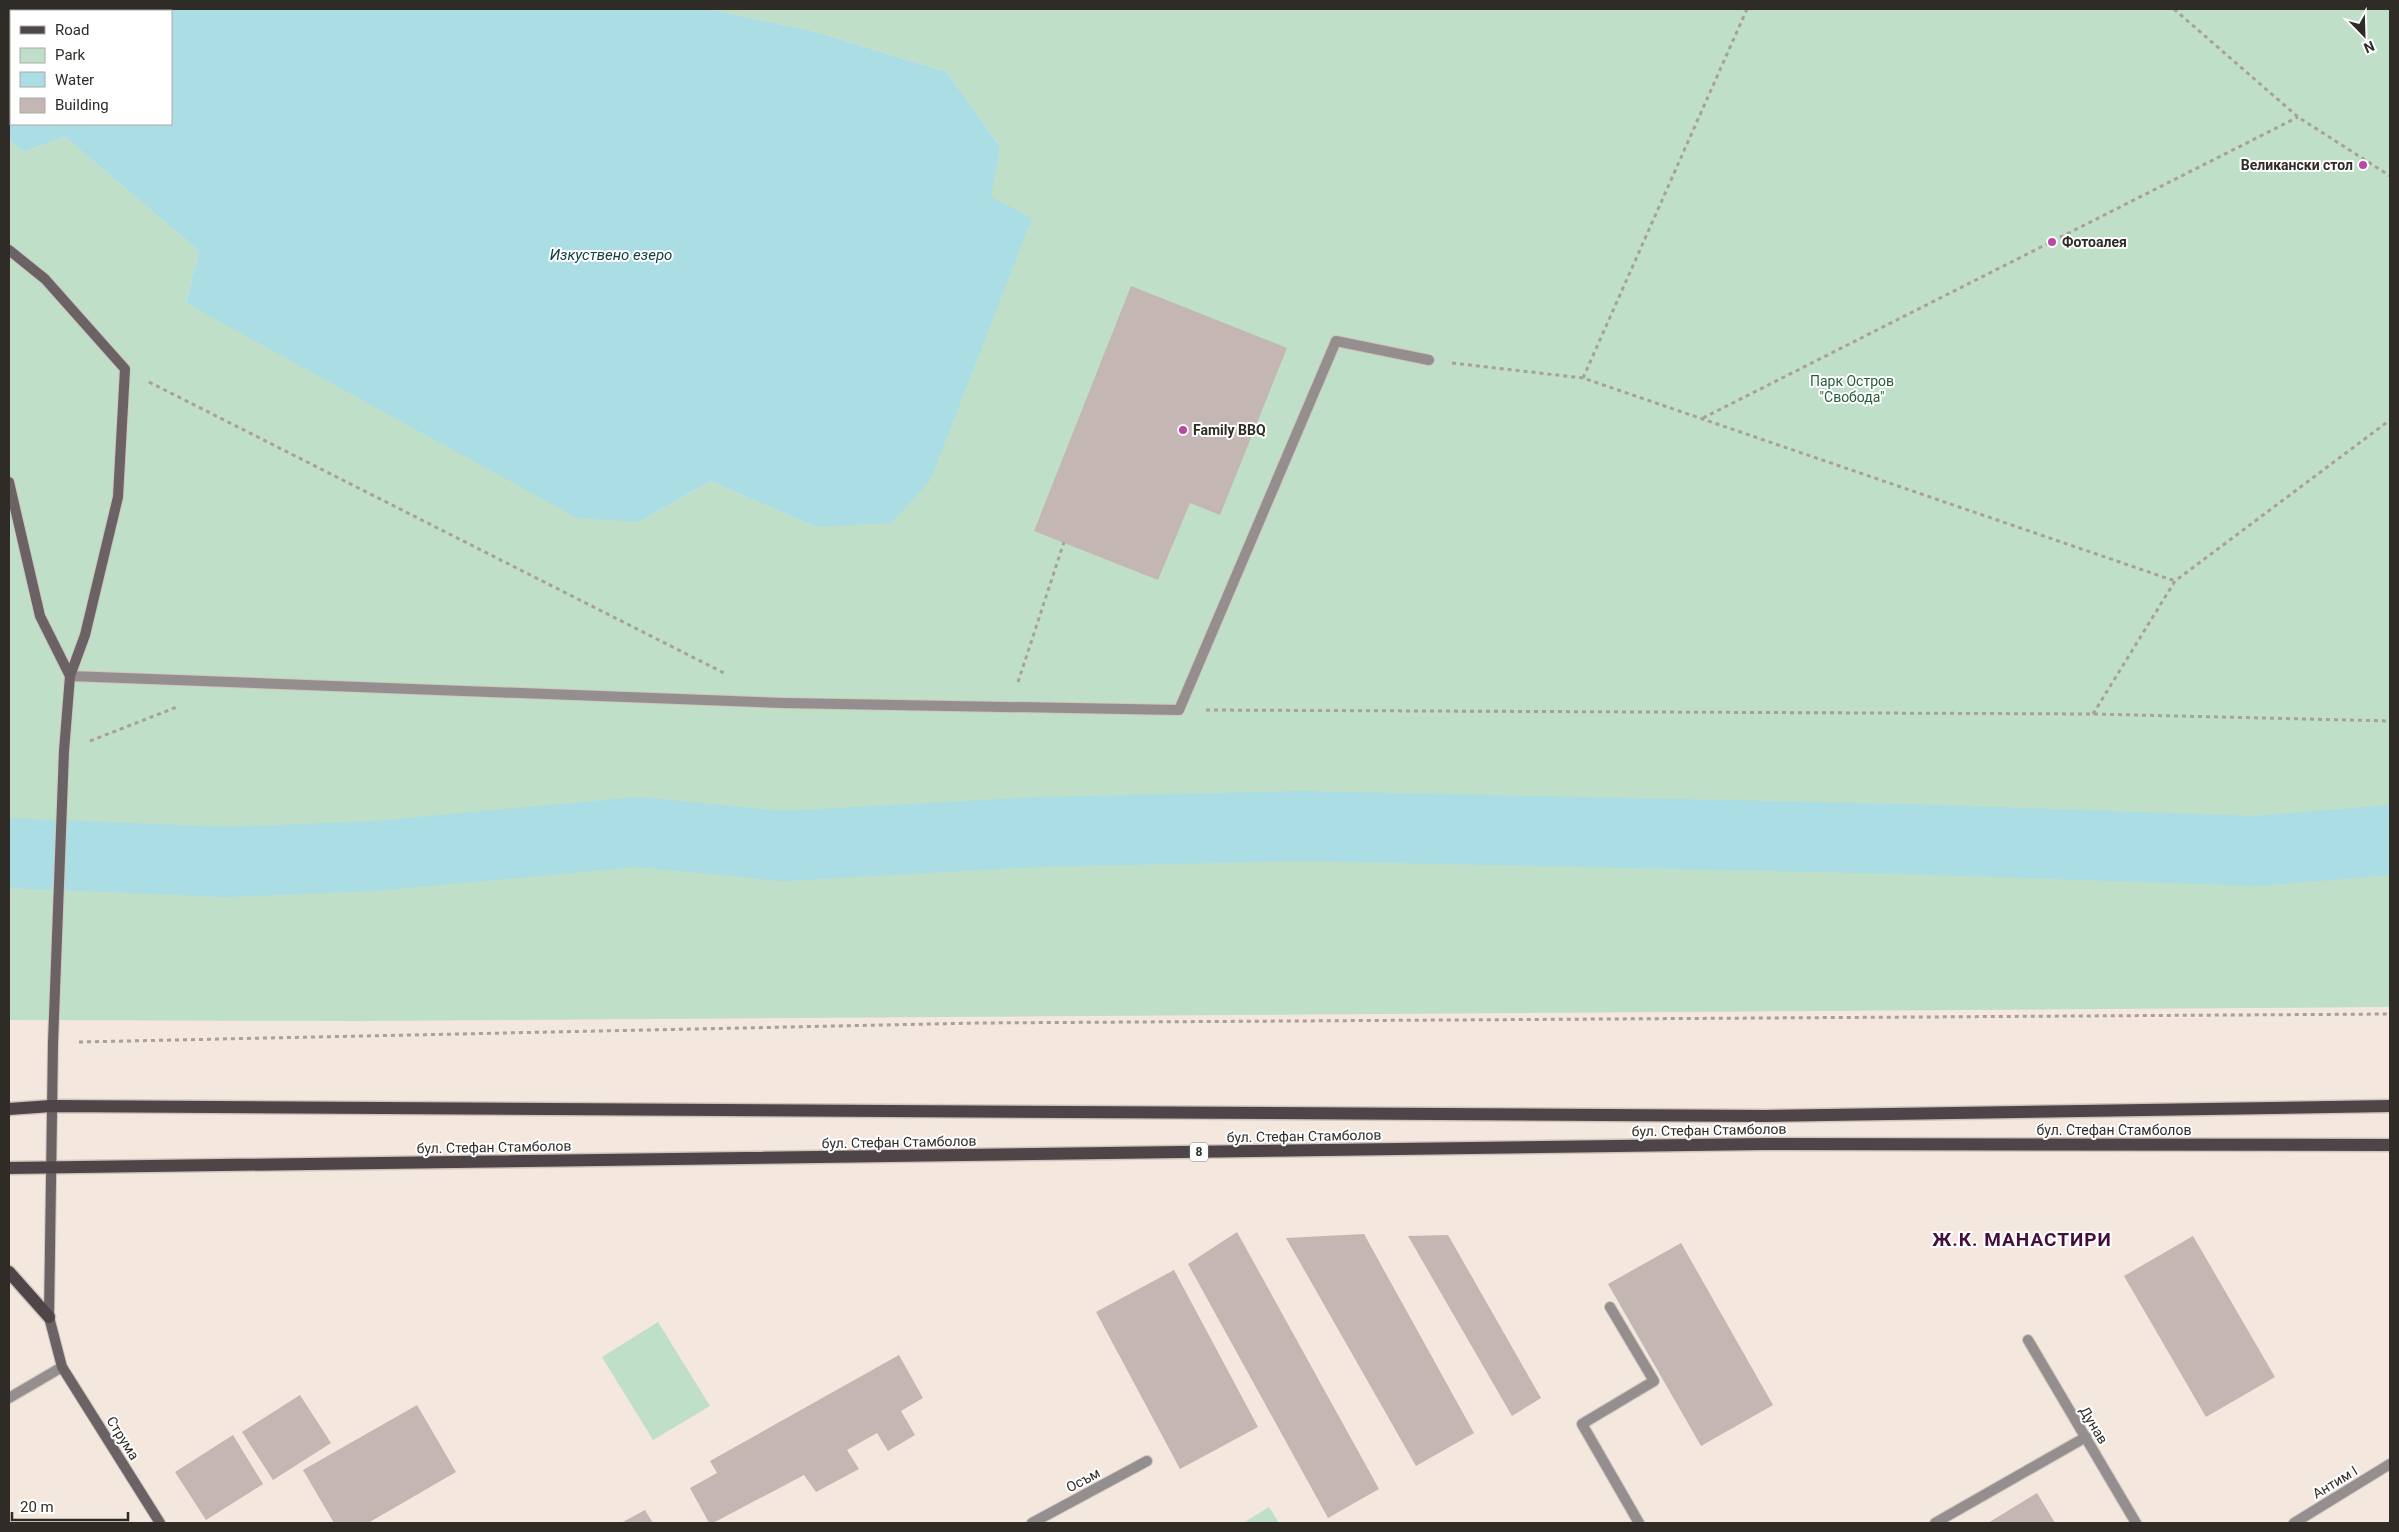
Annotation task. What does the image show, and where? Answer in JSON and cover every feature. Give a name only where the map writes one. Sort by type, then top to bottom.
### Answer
[{"type":"main road","name":"бул. Стефан Стамболов","points":[[9,1109],[51,1106],[1765,1116],[2390,1106]]},
{"type":"main road","name":"бул. Стефан Стамболов","points":[[9,1168],[51,1169],[1764,1144],[2390,1145]]},
{"type":"main road","points":[[9,1272],[49,1318]]},
{"type":"street","points":[[9,250],[46,279],[124,369]]},
{"type":"street","points":[[9,482],[40,616],[70,676],[784,703],[1179,710],[1336,341],[1429,360]]},
{"type":"street","name":"Струма","points":[[124,369],[118,497],[85,635],[70,676],[64,751],[51,1106],[49,1318],[62,1367],[160,1523]]},
{"type":"street","points":[[1610,1306],[1654,1381],[1582,1424],[1640,1523]]},
{"type":"street","name":"Дунав","points":[[2028,1340],[2136,1523]]},
{"type":"street","points":[[9,1398],[62,1367]]},
{"type":"street","points":[[1936,1523],[2086,1437]]},
{"type":"street","name":"Осъм","points":[[1032,1523],[1147,1461]]},
{"type":"street","name":"Антим I","points":[[2294,1523],[2390,1464]]},
{"type":"path","points":[[1583,378],[1747,9]]},
{"type":"path","points":[[2174,9],[2298,117],[2390,176]]},
{"type":"path","points":[[1703,418],[2298,117]]},
{"type":"path","points":[[1429,360],[1583,378],[2174,581]]},
{"type":"path","points":[[124,369],[731,676]]},
{"type":"path","points":[[2093,714],[2174,581],[2390,420]]},
{"type":"path","points":[[1010,708],[1064,542]]},
{"type":"path","points":[[64,751],[183,704]]},
{"type":"path","points":[[1179,710],[2093,714],[2390,720]]},
{"type":"path","points":[[53,1042],[988,1023],[2390,1014]]},
{"type":"green space","name":"Парк Остров \"Свобода\"","points":[[707,9],[2390,9],[2390,1007],[359,1021],[9,1020],[9,139],[23,152],[65,137],[199,251],[186,303],[639,522],[710,481],[816,527],[990,197],[1000,147],[947,72],[813,31]]},
{"type":"green space","points":[[658,1322],[710,1406],[653,1440],[602,1357]]},
{"type":"green space","points":[[1269,1507],[1279,1523],[1243,1523]]},
{"type":"water","name":"Изкуствено езеро","points":[[9,9],[707,9],[813,31],[947,72],[1000,147],[991,197],[1032,218],[930,481],[891,523],[816,527],[710,481],[639,522],[577,518],[186,303],[199,251],[65,137],[23,152],[9,139]]},
{"type":"building","points":[[1131,286],[1287,348],[1220,515],[1190,503],[1158,580],[1034,531]]},
{"type":"building","points":[[1237,1232],[1379,1489],[1328,1518],[1188,1264]]},
{"type":"building","points":[[1364,1234],[1474,1433],[1416,1466],[1286,1238]]},
{"type":"building","points":[[1448,1235],[1541,1398],[1512,1416],[1408,1236]]},
{"type":"building","points":[[2193,1236],[2275,1377],[2206,1417],[2124,1276]]},
{"type":"building","points":[[1681,1243],[1773,1405],[1701,1446],[1608,1284]]},
{"type":"building","points":[[1174,1270],[1258,1427],[1180,1469],[1096,1312]]},
{"type":"building","points":[[899,1355],[923,1398],[901,1411],[915,1435],[888,1451],[877,1433],[847,1450],[859,1469],[816,1492],[804,1475],[713,1523],[709,1523],[690,1488],[717,1473],[710,1461]]},
{"type":"building","points":[[300,1395],[331,1443],[273,1480],[242,1432]]},
{"type":"building","points":[[417,1405],[456,1472],[368,1523],[334,1523],[303,1470]]},
{"type":"building","points":[[233,1435],[263,1484],[206,1520],[175,1472]]},
{"type":"building","points":[[2037,1493],[2055,1523],[1988,1523]]},
{"type":"building","points":[[645,1510],[653,1523],[621,1523]]},
{"type":"waterway","points":[[9,853],[227,862],[375,856],[638,832],[783,846],[1037,832],[1301,826],[1906,839],[2256,851],[2390,840]]},
{"type":"place","name":"Великански стол","points":[[2363,165]]},
{"type":"place","name":"Фотоалея","points":[[2052,242]]},
{"type":"place","name":"Family BBQ","points":[[1183,430]]},
{"type":"district","name":"Ж.К. МАНАСТИРИ","points":[[2022,1239]]}]
